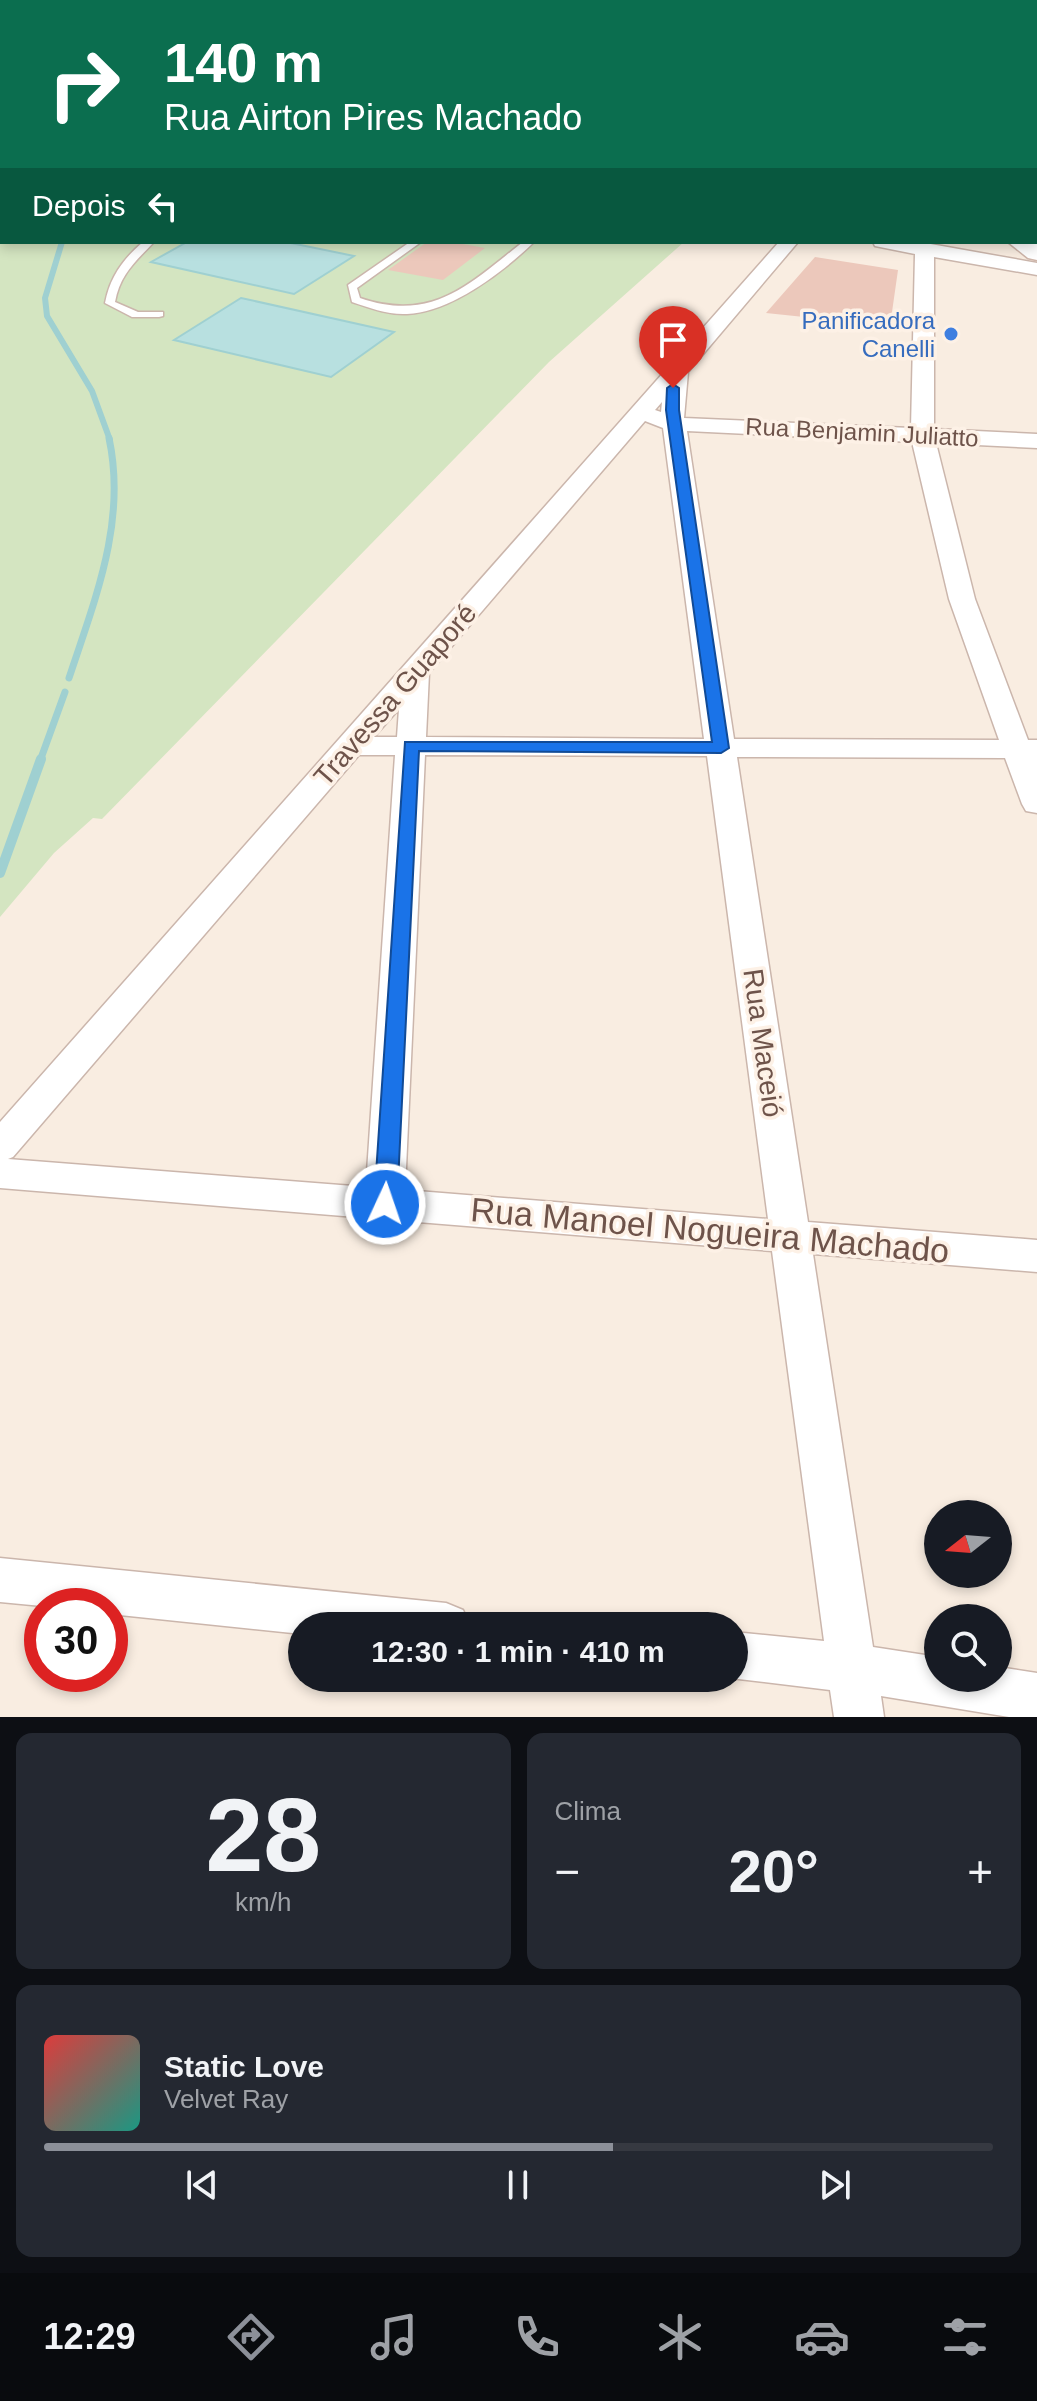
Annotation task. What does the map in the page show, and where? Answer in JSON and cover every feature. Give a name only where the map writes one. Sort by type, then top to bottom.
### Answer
[{"type":"street","name":"Rua Maceió","points":[[787,244],[677,370],[658,414],[721,748],[859,1717]]},
{"type":"street","points":[[894,244],[1037,269]]},
{"type":"street","points":[[925,249],[960,244]]},
{"type":"street","points":[[925,249],[922,435],[962,599],[1027,749],[1037,804]]},
{"type":"street","name":"Rua Benjamin Juliatto","points":[[658,414],[1037,441]]},
{"type":"street","name":"Travessa Guaporé","points":[[0,1147],[415,672],[658,414]]},
{"type":"street","points":[[385,1204],[415,672]]},
{"type":"street","points":[[351,746],[1027,749]]},
{"type":"street","name":"Rua Manoel Nogueira Machado","points":[[0,1173],[1037,1256]]},
{"type":"street","points":[[0,1580],[310,1612]]},
{"type":"street","points":[[748,1657],[852,1668],[1037,1697]]},
{"type":"lane","points":[[147,244],[123,265],[113,283],[110,303],[136,315],[159,314]]},
{"type":"lane","points":[[413,244],[352,287],[356,300],[379,311],[415,310],[447,303],[526,244]]},
{"type":"green space","points":[[0,244],[682,244],[549,362],[102,819],[93,818],[54,853],[0,917]]},
{"type":"water","points":[[183,244],[296,244],[354,256],[294,294],[151,262]]},
{"type":"water","points":[[241,298],[394,332],[331,377],[174,340]]},
{"type":"building","points":[[424,244],[463,244],[485,248],[443,280],[388,270]]},
{"type":"building","points":[[815,257],[898,270],[890,326],[766,313]]},
{"type":"waterway","points":[[61,244],[45,298],[47,316],[92,391],[110,440]]},
{"type":"waterway","points":[[69,678],[106,560],[114,500],[114,469],[109,438]]},
{"type":"waterway","points":[[40,761],[65,692]]},
{"type":"waterway","points":[[0,873],[41,759]]},
{"type":"place","name":"Panificadora Canelli","points":[[951,334]]},
{"type":"route","points":[[385,1204],[411,746],[721,748],[672,410],[673,388]]}]
